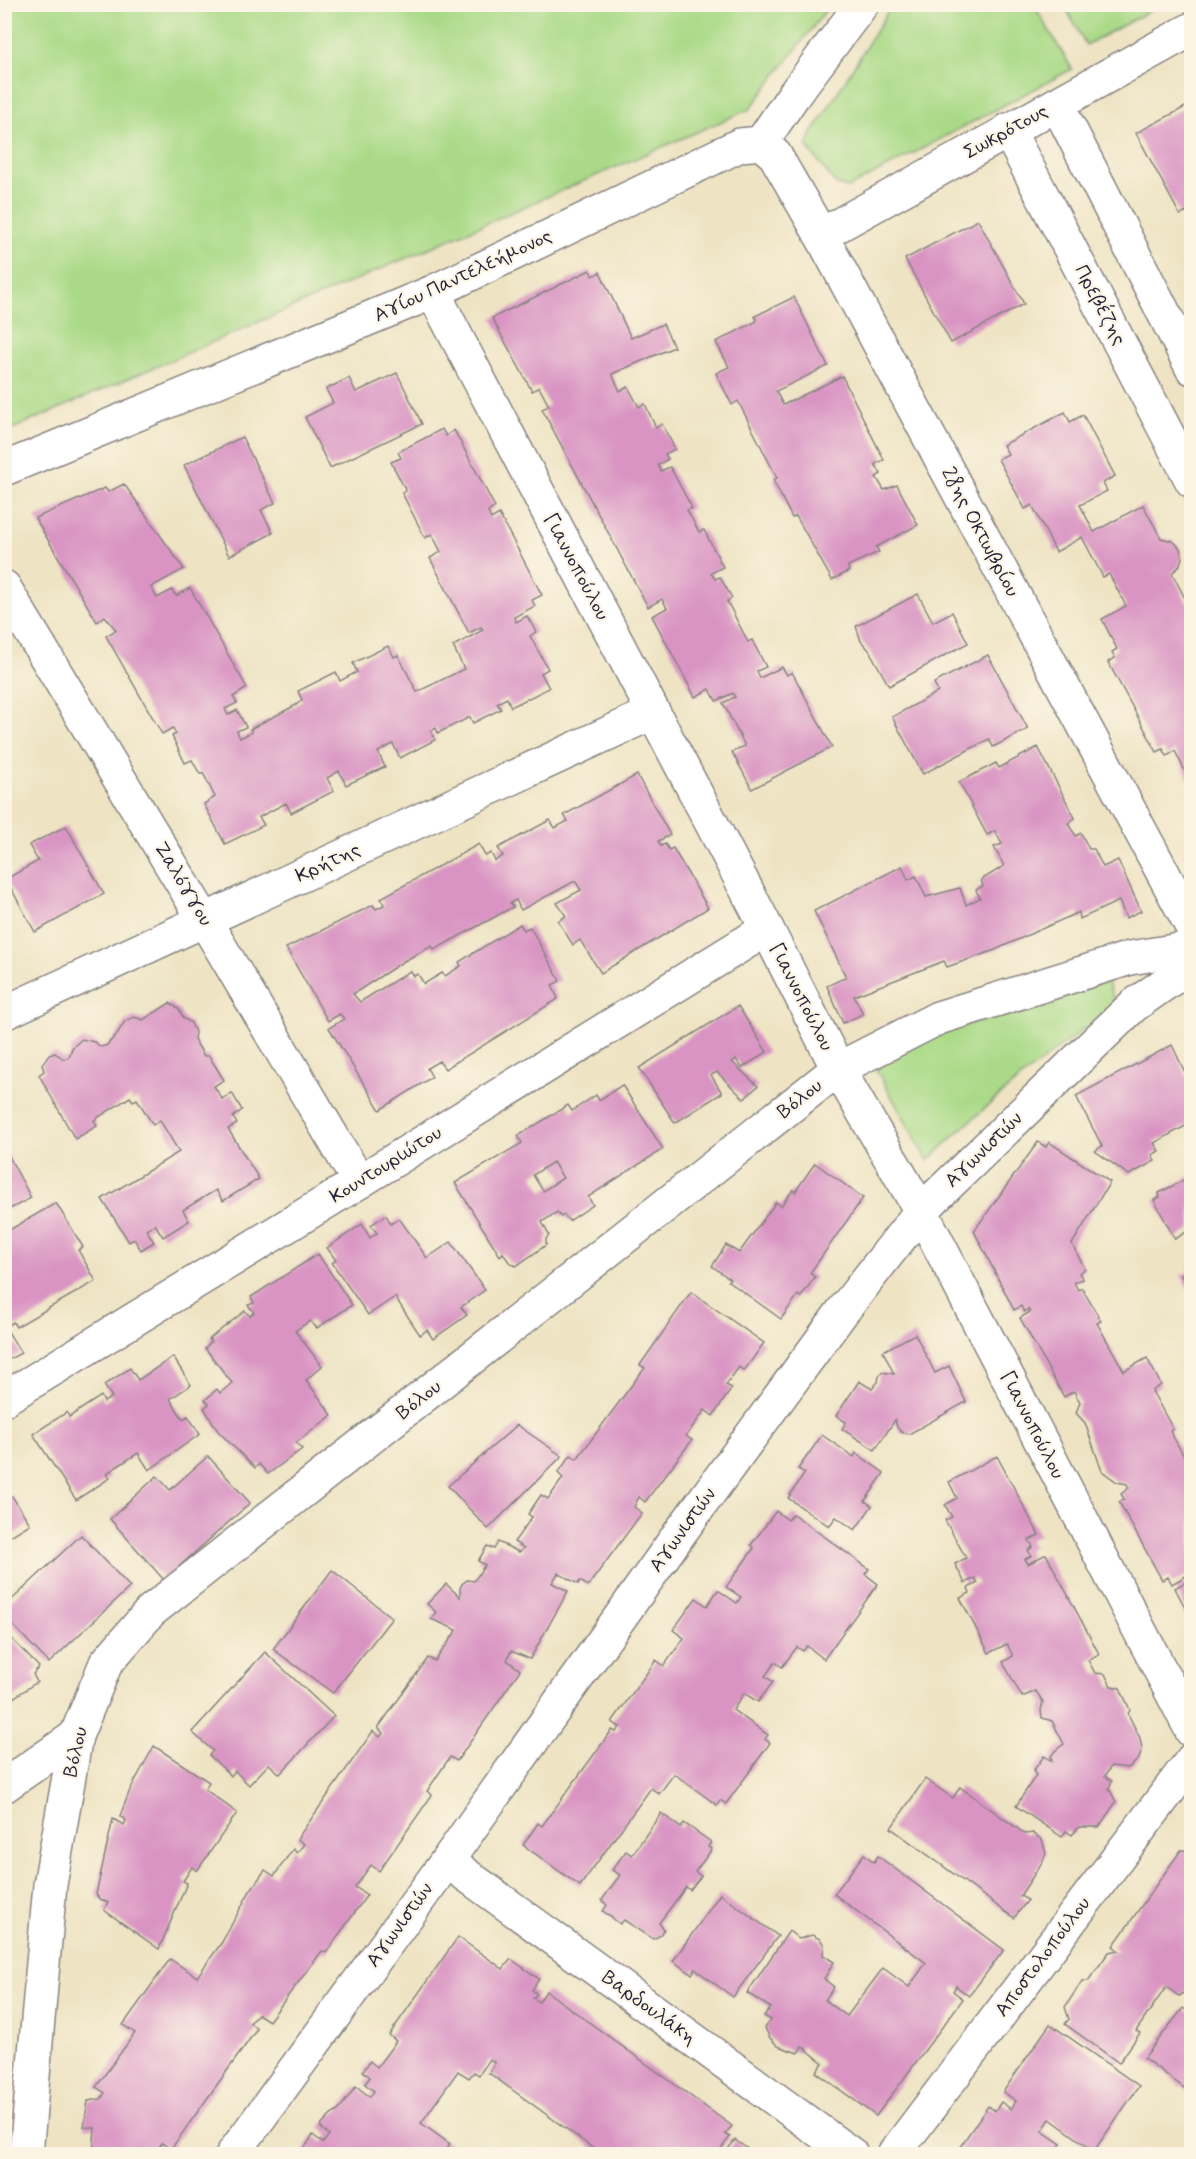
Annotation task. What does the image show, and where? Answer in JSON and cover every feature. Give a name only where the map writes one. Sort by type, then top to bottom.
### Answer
[{"type":"street","points":[[761,143],[862,4]]},
{"type":"street","name":"Σωκρότους","points":[[820,235],[1191,29]]},
{"type":"street","points":[[1057,104],[1191,368]]},
{"type":"street","name":"Πρεβέζης","points":[[1008,130],[1191,481]]},
{"type":"street","name":"28ης Οκτωβρίου","points":[[761,143],[775,156],[820,235],[1191,927]]},
{"type":"street","name":"Αγίου Παντελεήμονος","points":[[4,469],[433,292],[740,145],[761,143]]},
{"type":"street","name":"Γιαννοπούλου","points":[[433,292],[767,929],[838,1070],[921,1211],[1191,1731]]},
{"type":"street","name":"Ζαλόγγου","points":[[4,587],[359,1182]]},
{"type":"street","name":"Κρήτης","points":[[4,1013],[652,713]]},
{"type":"street","name":"Κουντουριώτου","points":[[4,1399],[767,929]]},
{"type":"street","name":"Βόλου","points":[[26,2154],[50,1885],[76,1736],[106,1663],[151,1611],[838,1070],[938,1018],[1130,958],[1191,948]]},
{"type":"street","name":"Αγωνιστών","points":[[234,2154],[447,1861],[682,1530],[842,1312],[921,1211],[1133,1006],[1170,980],[1191,957]]},
{"type":"street","points":[[4,1786],[76,1736]]},
{"type":"street","name":"Αποστολοπούλου","points":[[894,2154],[1191,1760]]},
{"type":"street","name":"Βαρδουλάκη","points":[[447,1861],[851,2154]]},
{"type":"green space","points":[[5,4],[830,5],[750,109],[5,432]]},
{"type":"green space","points":[[892,5],[1034,5],[1072,69],[848,188],[837,185],[807,147],[811,135]]},
{"type":"green space","points":[[1064,5],[1161,5],[1086,45]]},
{"type":"green space","points":[[1105,975],[1116,1005],[1019,1080],[928,1161],[876,1069],[922,1040]]},
{"type":"building","points":[[1191,104],[1191,220],[1187,212],[1180,215],[1136,133]]},
{"type":"building","points":[[978,220],[1024,304],[951,343],[905,259]]},
{"type":"building","points":[[590,270],[593,276],[600,272],[631,338],[663,324],[674,347],[612,374],[620,391],[628,387],[639,407],[645,404],[656,428],[662,424],[675,449],[665,454],[668,459],[658,465],[661,471],[670,467],[692,508],[687,510],[699,532],[704,530],[723,567],[711,573],[715,579],[720,577],[732,598],[727,601],[748,642],[752,640],[766,667],[757,671],[760,678],[782,667],[787,675],[792,672],[832,747],[752,789],[732,752],[745,746],[723,703],[735,697],[733,693],[716,701],[710,689],[695,697],[652,616],[667,608],[662,599],[648,607],[542,409],[549,406],[539,387],[532,391],[492,318]]},
{"type":"building","points":[[794,297],[828,366],[776,391],[783,405],[842,376],[884,460],[875,464],[881,474],[876,477],[884,490],[897,485],[918,525],[876,547],[879,552],[848,566],[849,571],[832,580],[796,516],[792,518],[773,480],[777,478],[738,401],[732,405],[716,373],[729,367],[716,342],[757,321],[755,316]]},
{"type":"building","points":[[397,373],[422,424],[330,468],[305,417],[333,403],[326,389],[349,378],[356,392]]},
{"type":"building","points":[[1065,412],[1070,422],[1083,415],[1115,476],[1103,483],[1107,491],[1080,505],[1094,532],[1143,505],[1161,538],[1173,541],[1180,548],[1182,558],[1179,567],[1172,573],[1191,610],[1191,783],[1175,751],[1167,756],[1163,749],[1157,752],[1108,662],[1115,658],[1112,652],[1117,649],[1102,619],[1126,606],[1109,574],[1103,577],[1082,537],[1056,552],[1032,505],[1025,509],[998,459],[1008,454],[1003,445]]},
{"type":"building","points":[[442,429],[446,436],[454,430],[495,507],[488,512],[491,519],[499,514],[542,595],[532,600],[535,606],[514,617],[516,622],[527,616],[536,632],[530,636],[548,669],[541,673],[549,688],[511,707],[507,698],[497,703],[501,709],[473,723],[470,717],[438,733],[436,728],[431,731],[435,740],[400,758],[393,744],[378,752],[385,767],[346,785],[339,771],[327,778],[334,791],[291,813],[286,803],[259,817],[264,825],[225,844],[204,804],[215,797],[203,773],[200,774],[192,760],[185,763],[172,736],[176,734],[173,728],[162,734],[106,636],[116,630],[105,616],[97,622],[35,518],[105,488],[108,492],[124,484],[184,569],[151,587],[157,598],[172,590],[176,596],[190,588],[247,688],[233,697],[237,703],[225,709],[228,715],[237,710],[246,727],[237,731],[240,738],[252,732],[250,729],[296,705],[302,700],[298,691],[336,672],[340,681],[357,672],[353,663],[388,646],[394,657],[398,655],[417,692],[464,669],[453,646],[483,630],[481,627],[469,633],[430,558],[441,552],[432,534],[425,538],[402,493],[406,491],[391,462],[401,458],[398,452]]},
{"type":"building","points":[[242,437],[275,503],[261,510],[273,533],[229,556],[184,465]]},
{"type":"building","points":[[918,594],[933,622],[952,612],[968,643],[889,686],[869,650],[861,641],[856,626]]},
{"type":"building","points":[[988,655],[1028,729],[993,747],[989,739],[923,774],[892,717],[938,692],[934,683]]},
{"type":"building","points":[[1038,747],[1075,818],[1068,823],[1072,830],[1076,836],[1081,833],[1089,849],[1094,849],[1103,867],[1118,860],[1141,911],[1126,918],[1119,901],[1080,919],[1079,912],[995,950],[947,967],[944,961],[854,996],[863,1014],[843,1023],[827,986],[846,977],[814,911],[902,866],[908,880],[916,876],[926,897],[960,888],[966,905],[980,898],[976,890],[983,886],[981,880],[1004,866],[994,847],[1002,844],[995,831],[987,835],[959,782],[996,763],[999,768]]},
{"type":"building","points":[[637,775],[670,835],[658,841],[661,846],[665,844],[669,850],[673,848],[708,908],[601,973],[580,940],[573,945],[558,921],[566,916],[557,903],[581,890],[575,881],[521,910],[516,900],[510,903],[513,907],[434,950],[432,946],[404,961],[353,994],[360,1002],[410,971],[414,976],[418,974],[424,984],[442,973],[445,976],[461,966],[459,962],[520,924],[524,930],[530,927],[560,981],[552,985],[558,999],[445,1069],[439,1061],[427,1068],[432,1077],[380,1110],[329,1028],[344,1019],[340,1014],[328,1021],[286,948],[373,905],[376,909],[384,905],[381,898],[479,844],[485,856],[491,853],[495,861],[503,856],[498,848],[550,820],[555,828],[568,821],[564,815]]},
{"type":"building","points":[[66,826],[104,894],[35,932],[6,879],[38,861],[29,845]]},
{"type":"building","points":[[170,1003],[179,1009],[183,1018],[191,1023],[195,1032],[194,1039],[204,1056],[209,1056],[224,1080],[214,1086],[222,1099],[232,1093],[242,1110],[233,1117],[237,1124],[228,1129],[259,1179],[223,1201],[216,1190],[183,1210],[189,1221],[163,1237],[155,1224],[146,1229],[154,1242],[141,1250],[134,1239],[129,1242],[102,1199],[179,1152],[160,1120],[153,1125],[137,1099],[133,1101],[130,1097],[94,1120],[97,1126],[75,1139],[39,1075],[44,1071],[42,1064],[49,1055],[55,1053],[64,1059],[69,1057],[72,1048],[82,1039],[94,1042],[101,1047],[107,1045],[125,1021],[134,1017],[143,1020]]},
{"type":"building","points":[[738,1006],[767,1052],[742,1068],[736,1059],[732,1062],[758,1086],[744,1099],[717,1072],[711,1075],[722,1093],[675,1123],[639,1068]]},
{"type":"building","points":[[1172,1045],[1191,1085],[1191,1123],[1154,1143],[1159,1151],[1152,1155],[1155,1161],[1129,1175],[1095,1151],[1102,1146],[1076,1096]]},
{"type":"building","points":[[622,1085],[663,1149],[588,1197],[593,1205],[569,1221],[557,1212],[542,1222],[549,1235],[546,1245],[516,1266],[509,1262],[503,1253],[500,1256],[455,1183],[522,1143],[518,1136],[568,1105],[572,1111],[596,1095],[599,1100]],"holes":[[[553,1162],[563,1178],[543,1191],[533,1175]]]},
{"type":"building","points":[[1038,1142],[1046,1147],[1049,1142],[1110,1182],[1072,1244],[1085,1269],[1079,1273],[1083,1279],[1074,1282],[1078,1290],[1082,1288],[1101,1321],[1097,1323],[1124,1371],[1147,1358],[1161,1385],[1152,1391],[1173,1429],[1170,1431],[1185,1458],[1189,1455],[1191,1459],[1191,1573],[1172,1584],[1168,1577],[1162,1580],[1119,1502],[1124,1499],[1121,1494],[1129,1488],[1127,1484],[1117,1482],[1102,1471],[1085,1423],[1076,1413],[1080,1402],[1074,1391],[1064,1397],[1020,1318],[1030,1312],[1028,1309],[1024,1312],[1021,1306],[1014,1310],[974,1231]]},
{"type":"building","points":[[4,1147],[31,1198],[4,1212]]},
{"type":"building","points":[[815,1163],[863,1198],[810,1273],[815,1277],[801,1297],[798,1295],[781,1319],[728,1281],[730,1279],[712,1266],[726,1245],[739,1253],[776,1202],[781,1206],[793,1190],[795,1192]]},
{"type":"building","points":[[1191,1176],[1191,1229],[1175,1239],[1154,1200],[1160,1197],[1159,1193]]},
{"type":"building","points":[[56,1203],[83,1247],[78,1250],[96,1281],[16,1327],[13,1322],[5,1327],[21,1353],[4,1362],[4,1233]]},
{"type":"building","points":[[386,1215],[391,1224],[399,1218],[427,1258],[451,1242],[485,1290],[461,1307],[467,1315],[433,1339],[427,1330],[420,1335],[395,1297],[368,1315],[332,1263],[336,1260],[327,1248],[362,1224],[370,1238],[377,1233],[371,1225]]},
{"type":"building","points":[[318,1254],[352,1305],[317,1328],[310,1321],[295,1331],[322,1366],[306,1380],[332,1415],[296,1443],[302,1449],[268,1474],[259,1464],[255,1468],[218,1431],[204,1408],[209,1404],[205,1400],[217,1389],[220,1393],[232,1383],[205,1348],[211,1342],[209,1339],[245,1311],[250,1316],[254,1312],[248,1305],[254,1303],[251,1297]]},
{"type":"building","points":[[1191,1264],[1191,1294],[1181,1275],[1190,1271],[1188,1266]]},
{"type":"building","points":[[691,1292],[764,1343],[744,1371],[739,1367],[726,1385],[732,1388],[713,1416],[705,1410],[686,1436],[692,1440],[645,1502],[639,1497],[634,1507],[642,1513],[588,1586],[580,1581],[578,1584],[558,1573],[552,1583],[568,1591],[530,1659],[511,1651],[507,1660],[520,1670],[457,1761],[450,1757],[427,1791],[432,1795],[379,1871],[371,1865],[355,1887],[367,1895],[326,1953],[322,1951],[269,2021],[258,2014],[250,2023],[257,2029],[171,2149],[162,2143],[157,2150],[162,2154],[93,2154],[95,2128],[84,2127],[88,2101],[101,2099],[105,2093],[96,2087],[135,2033],[123,2025],[170,1959],[197,1977],[222,1942],[250,1891],[265,1870],[274,1876],[293,1849],[297,1853],[304,1844],[297,1839],[373,1731],[380,1737],[383,1733],[378,1728],[428,1658],[435,1661],[457,1630],[431,1619],[436,1612],[427,1604],[446,1584],[460,1597],[462,1584],[467,1580],[474,1581],[485,1565],[478,1561],[487,1546],[494,1549],[498,1542],[519,1552],[524,1548],[514,1542],[532,1517],[528,1514],[541,1495],[548,1499],[563,1478],[558,1473],[571,1455],[577,1459],[645,1368],[640,1365]]},
{"type":"building","points":[[915,1334],[935,1373],[949,1366],[966,1402],[909,1434],[901,1432],[895,1420],[875,1450],[842,1429],[846,1422],[836,1416],[859,1381],[872,1389],[882,1372],[894,1374],[883,1351]]},
{"type":"building","points":[[173,1357],[191,1385],[170,1399],[183,1419],[188,1416],[200,1434],[149,1470],[138,1453],[107,1473],[110,1478],[76,1500],[33,1434],[67,1412],[69,1417],[101,1396],[104,1402],[112,1397],[104,1385],[130,1368],[138,1380]]},
{"type":"building","points":[[517,1425],[562,1456],[488,1529],[448,1486]]},
{"type":"building","points":[[822,1435],[854,1457],[856,1453],[884,1473],[865,1501],[872,1506],[855,1530],[836,1517],[829,1526],[788,1498],[805,1473],[798,1469]]},
{"type":"building","points":[[208,1456],[250,1503],[164,1580],[110,1519],[157,1476],[170,1490]]},
{"type":"building","points":[[997,1456],[1039,1535],[1029,1540],[1033,1547],[1028,1550],[1031,1556],[1025,1559],[1028,1564],[1046,1554],[1099,1654],[1088,1660],[1095,1673],[1105,1674],[1111,1686],[1120,1688],[1130,1710],[1128,1714],[1140,1738],[1142,1748],[1139,1759],[1128,1768],[1111,1766],[1105,1776],[1112,1781],[1109,1788],[1116,1802],[1099,1827],[1079,1827],[1072,1835],[1066,1831],[1062,1837],[1016,1806],[1036,1775],[1033,1771],[1044,1756],[1052,1761],[1051,1756],[1064,1744],[1052,1721],[1042,1718],[1043,1702],[1036,1691],[1022,1697],[1003,1662],[1013,1656],[1007,1644],[989,1653],[960,1598],[970,1593],[968,1588],[978,1583],[975,1578],[965,1583],[955,1564],[966,1558],[945,1520],[952,1517],[945,1505],[957,1498],[949,1482]]},
{"type":"building","points":[[4,1496],[7,1500],[12,1496],[30,1524],[4,1540]]},
{"type":"building","points":[[776,1511],[788,1520],[793,1514],[869,1569],[865,1574],[878,1584],[824,1659],[807,1646],[803,1651],[797,1647],[782,1667],[775,1662],[765,1676],[773,1682],[758,1702],[744,1693],[733,1710],[768,1735],[765,1739],[770,1743],[726,1804],[720,1800],[717,1805],[674,1774],[659,1794],[651,1788],[580,1886],[523,1845],[538,1823],[542,1826],[612,1730],[616,1732],[620,1727],[612,1722],[656,1660],[664,1666],[684,1638],[673,1630],[696,1598],[707,1606],[718,1590],[737,1603],[741,1597],[726,1587],[754,1548],[751,1545]]},
{"type":"building","points":[[81,1535],[130,1587],[49,1663],[4,1616],[4,1607]]},
{"type":"building","points":[[332,1570],[392,1618],[333,1693],[273,1649]]},
{"type":"building","points":[[1191,1579],[1191,1619],[1175,1588]]},
{"type":"building","points":[[4,1631],[39,1667],[33,1674],[37,1682],[4,1704]]},
{"type":"building","points":[[265,1652],[334,1716],[280,1774],[269,1764],[249,1785],[235,1771],[231,1776],[209,1755],[213,1751],[192,1732]]},
{"type":"building","points":[[154,1746],[209,1782],[205,1789],[237,1813],[197,1871],[192,1867],[183,1881],[187,1883],[159,1949],[104,1910],[108,1902],[99,1899],[96,1894],[113,1819],[124,1825],[126,1820],[120,1816],[130,1790]]},
{"type":"building","points":[[925,1779],[953,1798],[960,1787],[1025,1834],[1033,1833],[1042,1840],[1046,1853],[1020,1896],[1028,1900],[1014,1918],[891,1828]]},
{"type":"building","points":[[661,1813],[681,1828],[684,1823],[711,1842],[708,1847],[712,1849],[695,1872],[701,1876],[690,1890],[686,1887],[659,1923],[664,1929],[661,1935],[653,1939],[624,1920],[620,1924],[603,1911],[607,1905],[602,1900],[620,1875],[612,1870],[626,1851],[632,1855]]},
{"type":"building","points":[[1181,1850],[1191,1851],[1191,1989],[1179,1996],[1166,1987],[1136,2031],[1140,2033],[1119,2063],[1065,2024],[1069,2019],[1065,2007],[1082,1981],[1088,1981],[1109,1952],[1118,1950],[1113,1946]]},
{"type":"building","points":[[864,1854],[874,1862],[878,1856],[1004,1950],[969,1996],[956,1986],[953,1991],[963,1999],[876,2116],[816,2072],[823,2063],[802,2046],[798,2053],[778,2046],[770,2038],[765,2028],[771,2020],[764,2016],[771,2008],[747,1993],[789,1931],[799,1939],[812,1935],[820,1939],[824,1945],[823,1955],[834,1962],[824,1979],[834,1987],[825,2000],[847,2016],[883,1968],[909,1987],[926,1963],[834,1894]]},
{"type":"building","points":[[720,1894],[778,1936],[733,1997],[695,1969],[692,1974],[673,1961]]},
{"type":"building","points":[[458,1937],[503,1969],[511,1959],[539,1979],[532,1990],[537,1994],[533,1998],[539,2002],[546,1991],[732,2126],[725,2134],[730,2137],[717,2154],[601,2154],[489,2073],[495,2063],[490,2059],[479,2075],[474,2072],[469,2078],[458,2071],[421,2123],[450,2144],[444,2152],[447,2154],[305,2154],[305,2147],[313,2135],[323,2143],[329,2135],[320,2127],[338,2111],[356,2086],[370,2097],[374,2091],[365,2084],[370,2077],[363,2071],[370,2061],[377,2067],[394,2044],[396,2041],[389,2035]]},
{"type":"building","points":[[1183,2008],[1191,2014],[1191,2093],[1144,2058]]},
{"type":"building","points":[[1050,2024],[1139,2086],[1094,2151],[1050,2119],[1042,2131],[1061,2144],[1054,2154],[955,2154],[988,2106],[995,2111],[1001,2102],[1011,2109],[1016,2101],[1003,2092]]},
{"type":"building","points":[[735,2140],[755,2154],[724,2154]]}]
